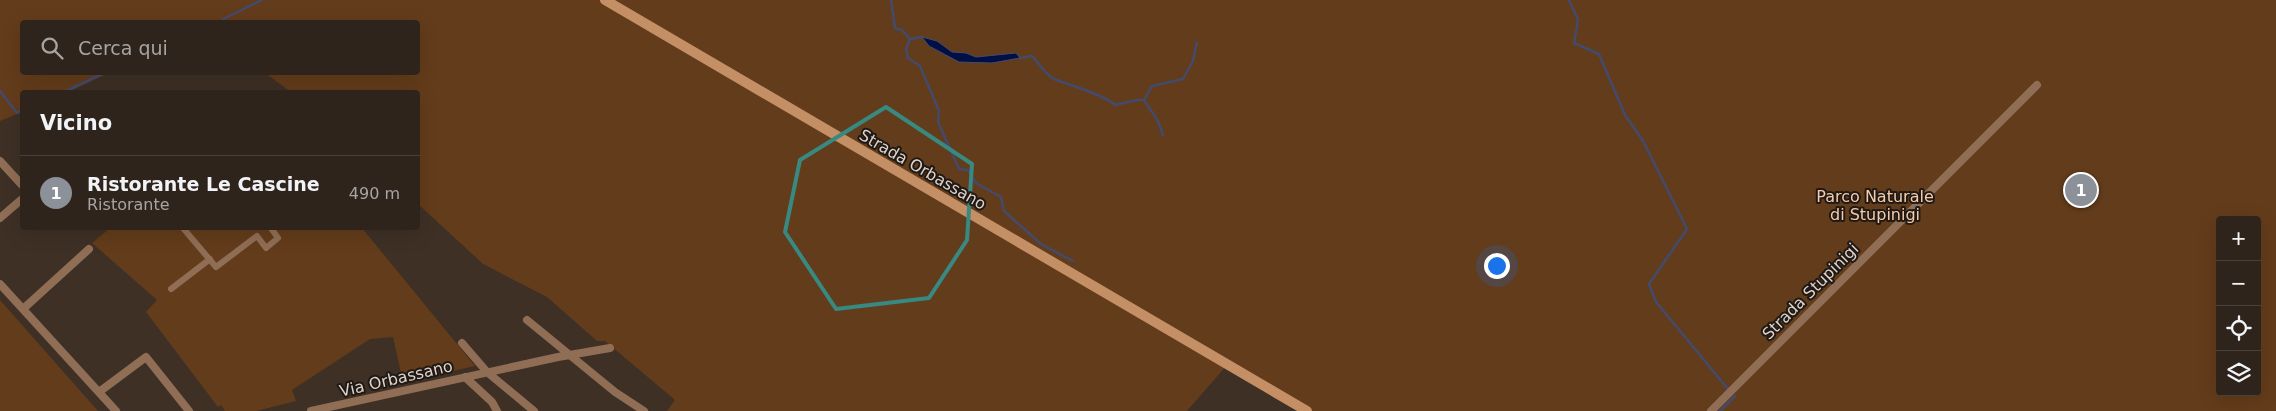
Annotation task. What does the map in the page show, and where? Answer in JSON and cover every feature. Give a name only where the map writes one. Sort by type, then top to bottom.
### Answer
[{"type":"main road","name":"Strada Orbassano","points":[[605,0],[1307,411]]},
{"type":"street","name":"Strada Stupinigi","points":[[1711,411],[2036,85]]},
{"type":"street","points":[[0,161],[20,183]]},
{"type":"street","points":[[0,218],[20,200]]},
{"type":"street","points":[[185,230],[216,267],[258,236],[266,248],[278,238],[272,230]]},
{"type":"street","points":[[23,309],[90,249]]},
{"type":"street","points":[[171,289],[210,259]]},
{"type":"street","points":[[0,284],[116,411]]},
{"type":"street","points":[[527,320],[571,354],[615,392],[644,411]]},
{"type":"street","points":[[462,342],[487,372],[534,411]]},
{"type":"street","name":"Via Orbassano","points":[[311,411],[571,354],[610,348]]},
{"type":"street","points":[[99,392],[146,357],[189,411]]},
{"type":"street","points":[[465,377],[492,402],[498,411]]},
{"type":"highlighted area","points":[[886,107],[972,164],[967,240],[929,298],[836,309],[785,232],[800,160]]},
{"type":"green space","name":"Parco Naturale di Stupinigi","points":[[0,0],[2276,0],[2276,411],[1310,411],[1228,364],[1187,411],[667,411],[675,400],[605,341],[597,341],[547,297],[483,264],[420,206],[420,90],[288,90],[268,75],[420,75],[420,20],[20,20],[20,75],[105,75],[72,90],[20,90],[20,113],[0,121]]},
{"type":"green space","points":[[108,230],[364,230],[475,366],[403,382],[393,337],[370,339],[292,390],[296,401],[256,411],[225,411],[221,405],[218,407],[146,312],[157,300],[92,243]]},
{"type":"green space","points":[[0,300],[98,411],[0,411]]},
{"type":"shaded area","points":[[922,37],[937,41],[952,52],[966,53],[976,57],[1016,53],[1020,58],[992,63],[959,62],[929,46]]},
{"type":"waterway","points":[[223,19],[262,0]]},
{"type":"waterway","points":[[891,0],[895,28],[902,30],[910,39],[906,49],[908,58],[920,66],[939,111],[938,122],[959,169],[968,170],[976,183],[1001,197],[1004,211],[1041,244],[1073,261]]},
{"type":"waterway","points":[[1569,0],[1578,20],[1574,43],[1599,54],[1625,115],[1643,141],[1687,229],[1649,284],[1656,302],[1728,389]]},
{"type":"waterway","points":[[910,39],[922,37]]},
{"type":"waterway","points":[[1144,100],[1152,86],[1183,79],[1193,61],[1197,42]]},
{"type":"waterway","points":[[1020,58],[1032,56],[1045,72],[1054,79],[1095,94],[1115,105],[1144,100],[1158,121],[1163,135]]},
{"type":"waterway","points":[[68,90],[100,75]]},
{"type":"waterway","points":[[0,91],[17,113],[20,111]]},
{"type":"waterway","points":[[1720,411],[1735,396]]},
{"type":"place","name":"Ristorante Le Cascine","points":[[2081,190]]}]
